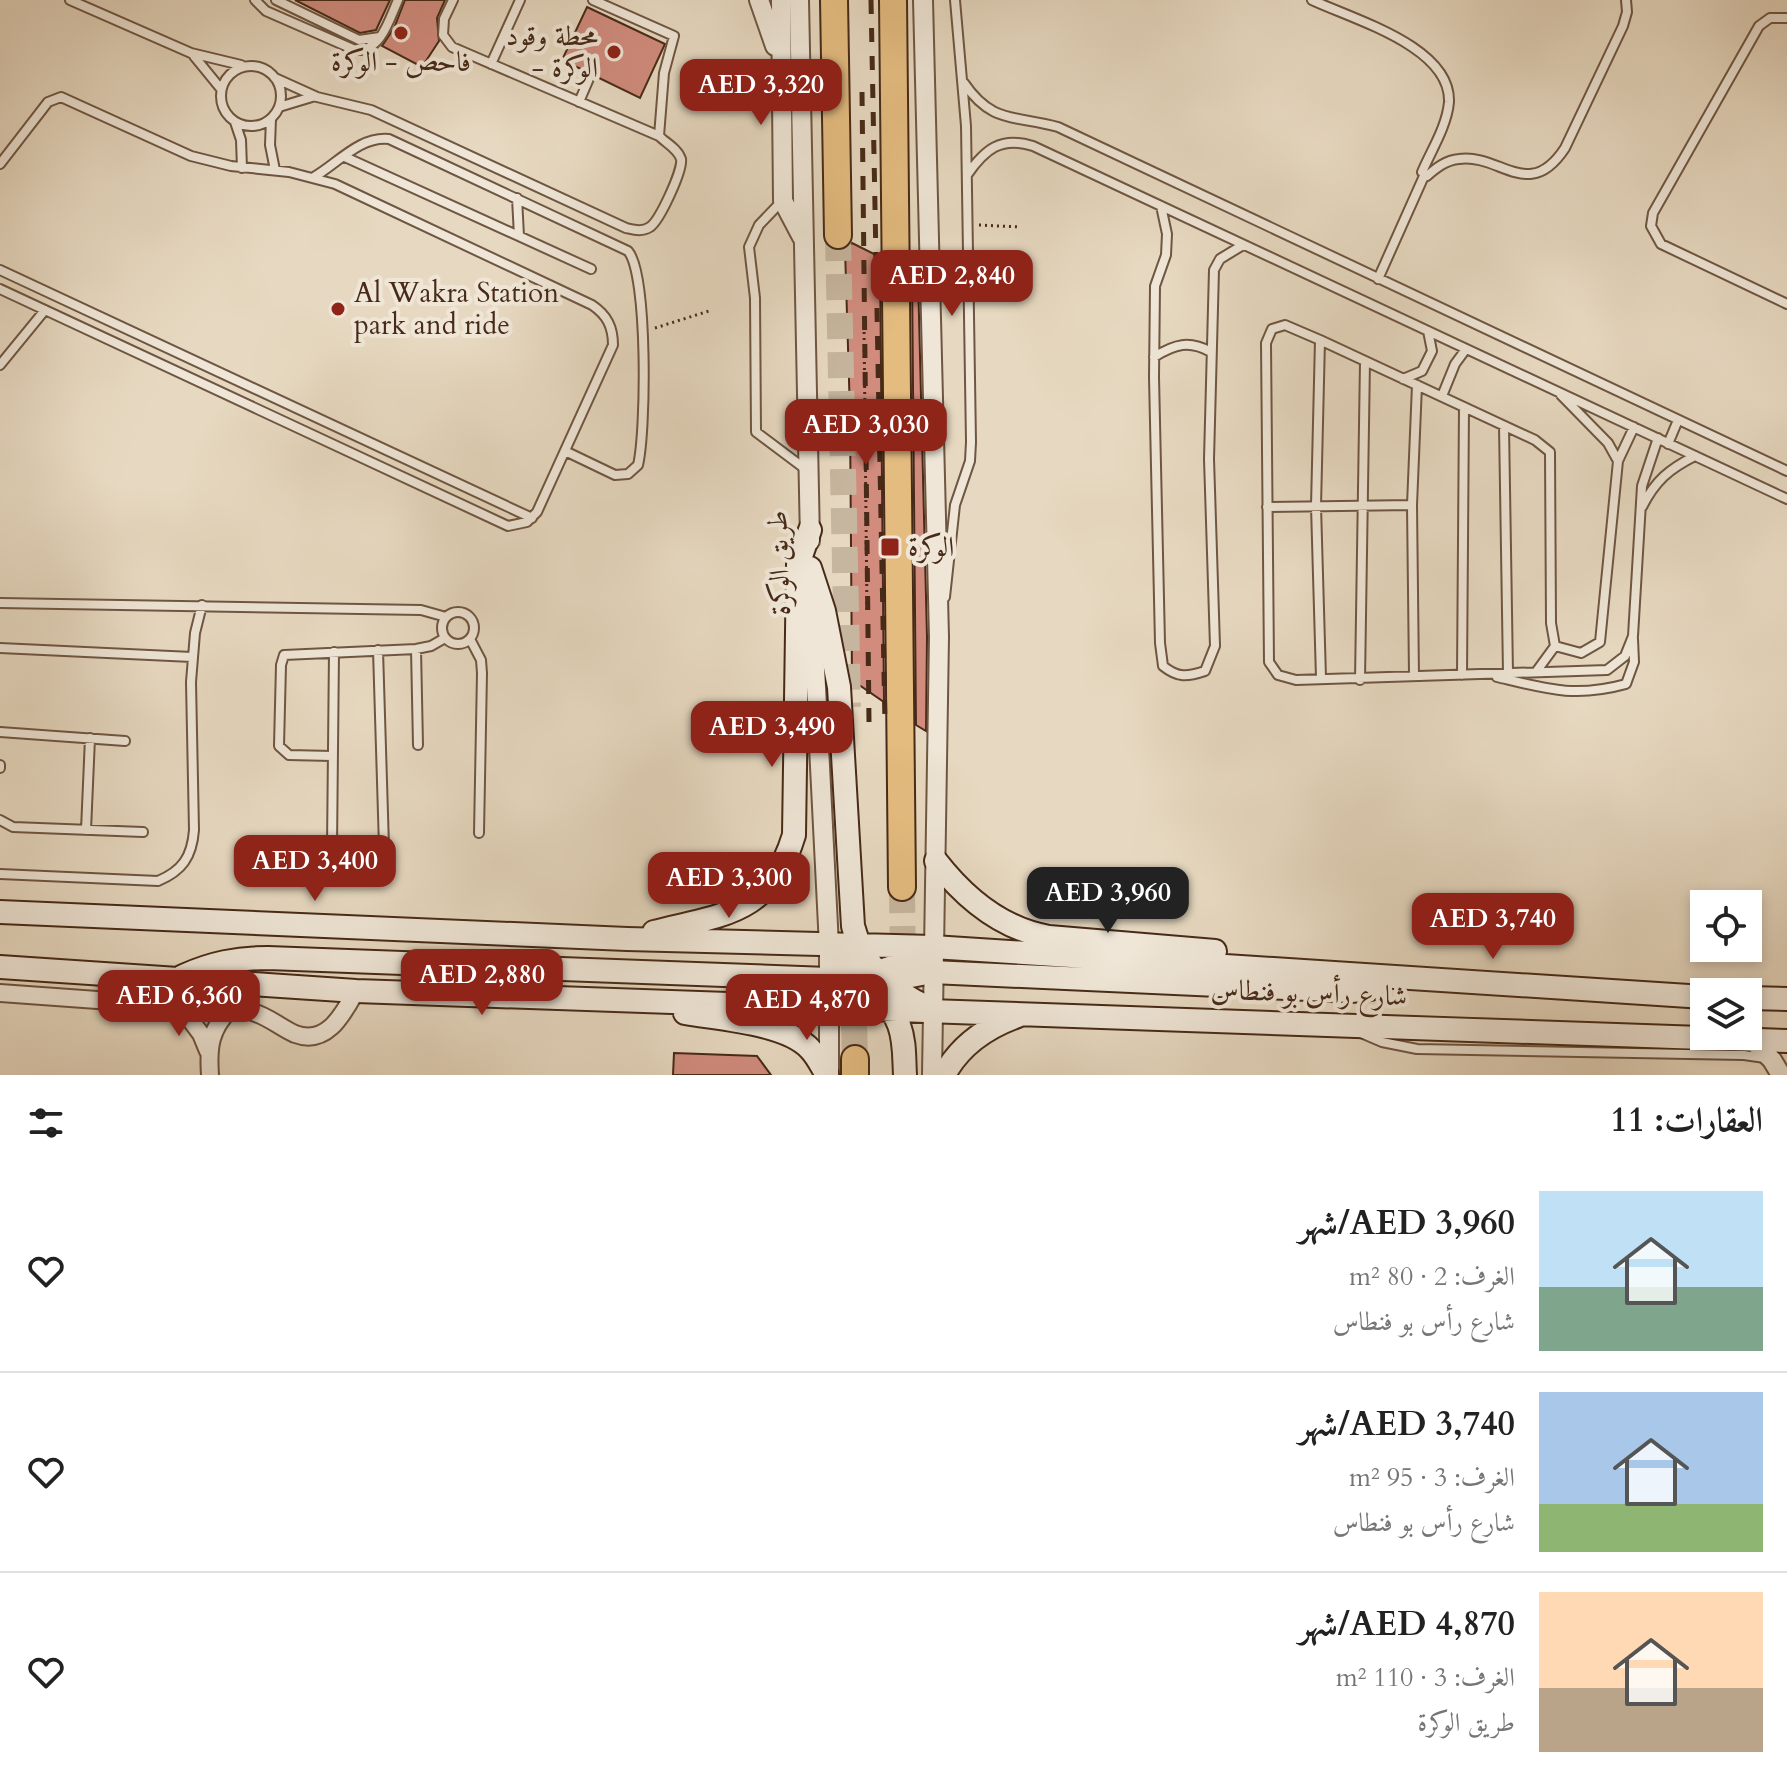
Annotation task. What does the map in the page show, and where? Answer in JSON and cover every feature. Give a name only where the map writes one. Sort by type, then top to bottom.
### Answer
[{"type":"highway","points":[[834,0],[838,235]]},
{"type":"highway","points":[[893,0],[902,887]]},
{"type":"main road","points":[[627,939],[744,907],[768,889],[785,864],[794,835],[798,565],[810,530]]},
{"type":"main road","points":[[810,568],[824,611],[839,687],[853,926],[858,946],[899,1024],[904,1043],[905,1075]]},
{"type":"main road","points":[[936,861],[975,902],[1023,931],[1049,937],[1103,939],[1240,954],[1281,969]]},
{"type":"main road","name":"شارع رأس بو فنطاس","points":[[0,912],[627,939],[933,947],[1690,996]]},
{"type":"main road","points":[[829,946],[874,979],[931,1010]]},
{"type":"main road","points":[[828,1008],[933,947]]},
{"type":"main road","points":[[178,979],[206,965],[237,958],[828,979],[874,979],[932,972],[1351,991],[1370,989],[1385,977]]},
{"type":"main road","points":[[0,967],[356,991],[609,998],[784,1033],[812,1050],[828,1075]]},
{"type":"main road","name":"شارع رأس بو فنطاس","points":[[609,998],[1690,1037]]},
{"type":"main road","points":[[1762,998],[1787,999]]},
{"type":"main road","points":[[944,1075],[967,1044],[995,1024],[1027,1012]]},
{"type":"main road","name":"شارع رأس بو فنطاس","points":[[1762,1040],[1787,1041]]},
{"type":"street","points":[[759,0],[766,14],[782,75]]},
{"type":"street","points":[[781,0],[783,201],[803,240]]},
{"type":"street","name":"طريق الوكرة","points":[[799,0],[810,568],[829,946],[828,1075]]},
{"type":"street","points":[[923,0],[939,637],[932,1075]]},
{"type":"street","points":[[0,993],[230,1009],[261,1014],[293,1033],[307,1036],[332,1028],[356,991]]},
{"type":"street","points":[[180,1006],[201,1034],[208,1051],[210,1075]]},
{"type":"street","points":[[208,1051],[215,1028],[230,1009]]},
{"type":"street","points":[[1761,1050],[1776,1067]]},
{"type":"lane","points":[[73,0],[191,53],[262,67],[275,78],[317,97],[371,110],[626,228],[642,231],[653,225],[680,173],[682,163],[679,153],[659,136],[452,47],[443,35],[444,19],[453,0]]},
{"type":"lane","points":[[255,0],[266,11],[355,50],[370,49],[380,37],[398,0]]},
{"type":"lane","points":[[276,0],[359,40],[380,37]]},
{"type":"lane","points":[[491,64],[520,0]]},
{"type":"lane","points":[[593,0],[615,15],[674,36],[664,73],[659,136]]},
{"type":"lane","points":[[939,637],[955,505],[970,461],[971,442],[964,83],[955,0]]},
{"type":"lane","points":[[1312,0],[1415,48],[1437,66],[1446,84],[1449,103],[1422,172],[1424,176]]},
{"type":"lane","points":[[1378,279],[1424,176],[1444,163],[1459,158],[1476,159],[1519,174],[1537,171],[1553,162],[1565,148],[1623,26],[1626,0]]},
{"type":"lane","points":[[1787,18],[1770,18],[1759,26],[1653,213],[1651,226],[1661,244],[1787,304]]},
{"type":"lane","points":[[191,53],[208,69],[221,89],[222,106],[235,121],[241,140],[242,168]]},
{"type":"lane","points":[[221,89],[229,74],[245,66]]},
{"type":"lane","points":[[579,102],[591,74]]},
{"type":"lane","points":[[235,121],[256,126],[271,119],[279,107],[281,92],[275,78]]},
{"type":"lane","points":[[964,83],[978,103],[990,112],[1058,127],[1787,471]]},
{"type":"lane","points":[[0,164],[48,102],[61,97],[191,156],[242,168],[314,177],[355,192],[592,305],[607,317],[613,335],[610,354],[532,518],[515,526],[502,525],[0,289]]},
{"type":"lane","points":[[279,107],[291,101],[317,97]]},
{"type":"lane","points":[[271,119],[270,145],[275,170]]},
{"type":"lane","points":[[314,177],[369,140],[389,139],[628,251],[636,264],[643,332],[638,465],[628,474],[615,475],[565,451]]},
{"type":"lane","points":[[967,175],[992,146],[1021,142],[1787,499]]},
{"type":"lane","points":[[345,157],[591,269]]},
{"type":"lane","points":[[517,198],[519,236]]},
{"type":"lane","points":[[783,201],[759,225],[749,247],[755,298],[756,432],[808,472]]},
{"type":"lane","points":[[1161,206],[1167,234],[1166,255],[1155,286],[1154,357],[1160,643],[1163,666],[1175,675],[1189,676],[1205,671],[1215,646],[1209,459],[1214,270],[1220,259],[1243,245]]},
{"type":"lane","points":[[0,270],[532,518]]},
{"type":"lane","points":[[0,365],[45,310]]},
{"type":"lane","points":[[1536,672],[1555,646],[1551,623],[1550,452],[1535,440],[1320,340],[1285,325],[1272,329],[1266,343],[1269,662],[1278,675],[1296,680],[1360,680],[1607,670],[1625,656],[1633,636]]},
{"type":"lane","points":[[1403,379],[1422,371],[1432,351],[1428,331]]},
{"type":"lane","points":[[1320,340],[1316,506],[1321,678]]},
{"type":"lane","points":[[1154,357],[1183,343],[1211,352]]},
{"type":"lane","points":[[1442,396],[1455,364],[1466,349]]},
{"type":"lane","points":[[1360,680],[1365,361]]},
{"type":"lane","points":[[1414,676],[1412,505],[1417,385]]},
{"type":"lane","points":[[1557,392],[1608,443],[1618,461]]},
{"type":"lane","points":[[1462,675],[1464,407]]},
{"type":"lane","points":[[1668,444],[1678,420]]},
{"type":"lane","points":[[1504,426],[1508,673]]},
{"type":"lane","points":[[1555,646],[1581,653],[1600,642],[1618,461],[1634,427]]},
{"type":"lane","points":[[1485,674],[1556,691],[1595,693],[1626,684],[1634,662],[1640,512],[1648,462],[1658,438]]},
{"type":"lane","points":[[1640,512],[1652,487],[1671,468],[1695,456]]},
{"type":"lane","points":[[1267,507],[1412,505]]},
{"type":"lane","points":[[0,603],[421,610],[446,617]]},
{"type":"lane","points":[[0,874],[158,881],[173,875],[186,863],[193,847],[194,830],[192,657],[202,605]]},
{"type":"lane","points":[[470,639],[454,644],[445,638],[442,627],[446,617],[456,612],[467,614],[474,623],[470,639],[481,660],[479,833]]},
{"type":"lane","points":[[332,756],[289,755],[279,746],[281,665],[284,655],[416,649],[431,646],[445,638]]},
{"type":"lane","points":[[0,648],[192,657]]},
{"type":"lane","points":[[416,649],[418,745]]},
{"type":"lane","points":[[334,652],[332,847],[384,847],[378,650]]},
{"type":"lane","points":[[0,732],[125,741]]},
{"type":"lane","points":[[86,830],[90,738]]},
{"type":"lane","points":[[0,820],[7,826],[143,832]]},
{"type":"lane","points":[[1347,1025],[1382,1042],[1417,1049],[1744,1055],[1776,1067]]},
{"type":"path","points":[[968,225],[1020,227]]},
{"type":"path","points":[[643,332],[709,311]]},
{"type":"path","points":[[864,326],[867,612]]},
{"type":"path","points":[[850,413],[865,412]]},
{"type":"building","points":[[295,0],[390,0],[376,30],[360,33]]},
{"type":"building","points":[[405,0],[445,0],[437,18],[439,41],[422,67],[382,46],[394,28]]},
{"type":"building","name":"محطة وقود - الوكرة","points":[[587,7],[665,44],[640,98],[597,77],[594,68],[585,71],[562,60]]},
{"type":"building","points":[[852,243],[880,257],[884,702],[852,680],[845,249]]},
{"type":"building","points":[[912,273],[918,276],[927,637],[926,731],[916,725]]},
{"type":"building","points":[[674,1053],[757,1056],[771,1075],[673,1075]]},
{"type":"tunnel","points":[[838,235],[848,707]]},
{"type":"tunnel","points":[[902,887],[903,971]]},
{"type":"tunnel","points":[[853,986],[855,1059]]},
{"type":"railway","points":[[871,0],[885,724]]},
{"type":"railway","points":[[862,92],[869,722]]},
{"type":"place","name":"فاحص - الوكرة","points":[[401,33]]},
{"type":"place","name":"محطة وقود - الوكرة","points":[[614,52]]},
{"type":"place","name":"Al Wakra Station park and ride","points":[[338,309]]},
{"type":"place","name":"الوكرة","points":[[890,547]]}]
